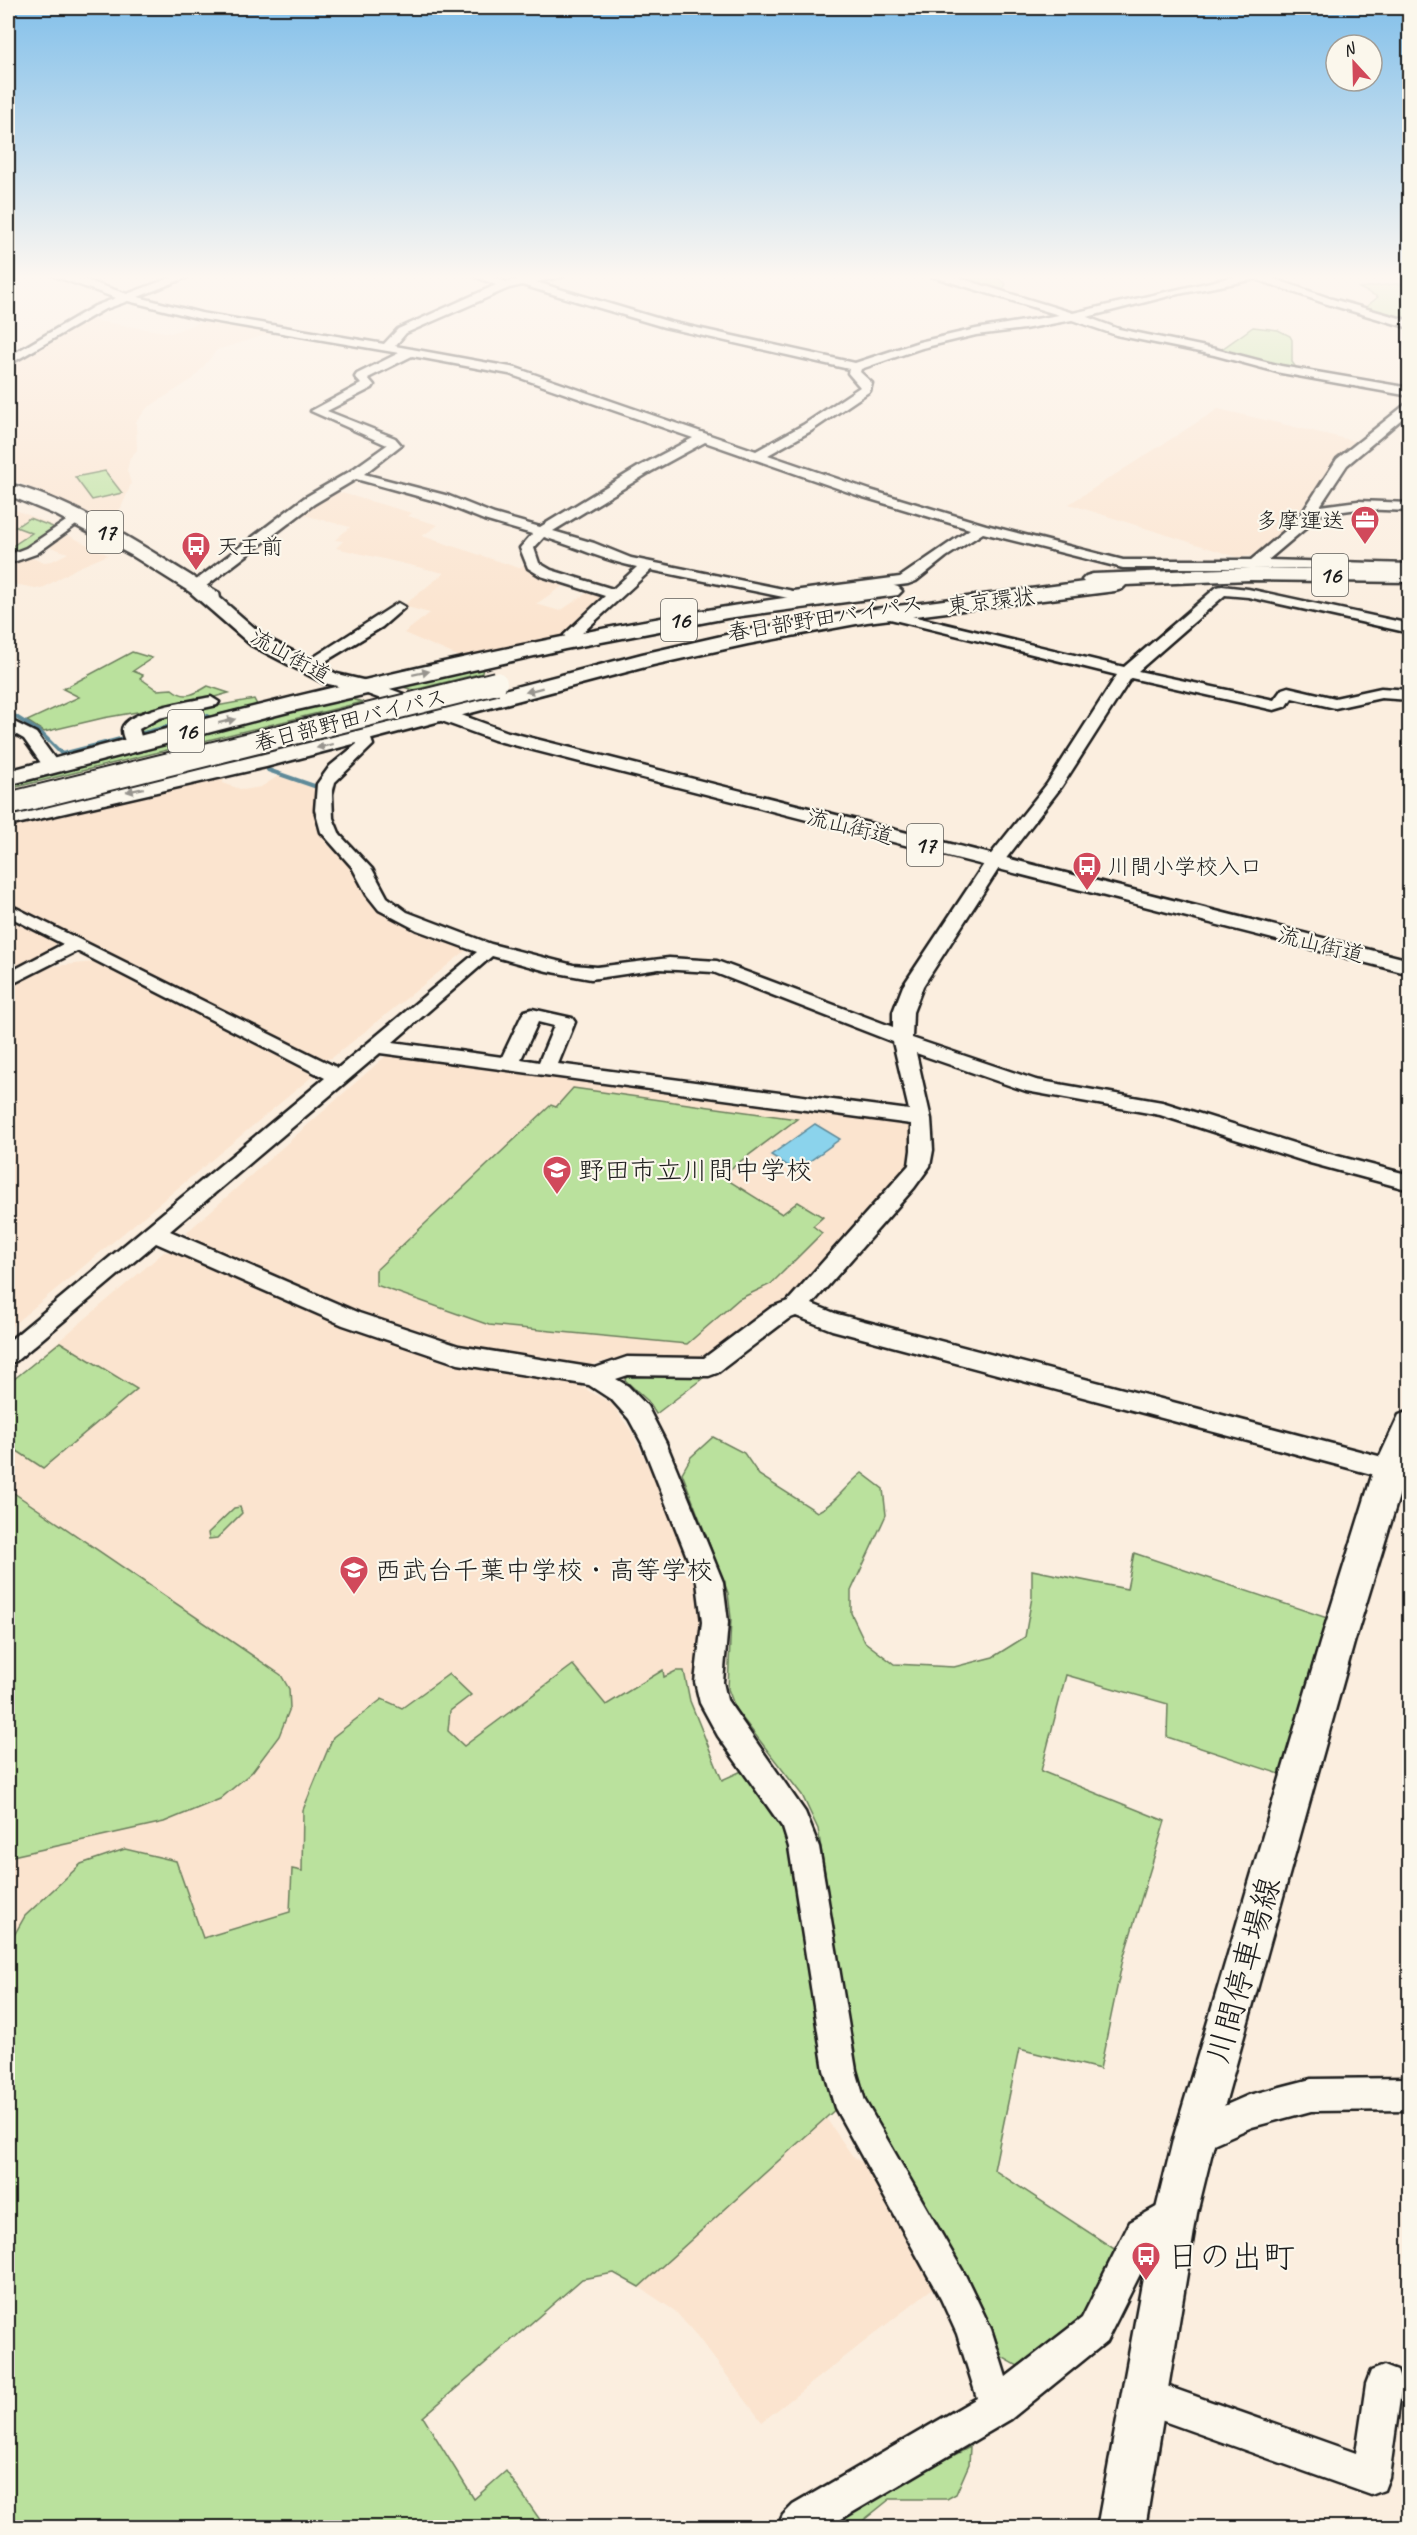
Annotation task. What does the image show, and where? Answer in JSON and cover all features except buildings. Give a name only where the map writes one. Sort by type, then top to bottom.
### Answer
[{"type":"highway","name":"春日部野田バイパス","points":[[8,794],[496,685],[643,639],[778,613],[884,598],[997,586],[1202,575],[1410,576]]},
{"type":"highway","name":"春日部野田バイパス","points":[[8,804],[663,644],[830,614],[949,598],[1115,585],[1255,581],[1410,583]]},
{"type":"highway","name":"東京環状","points":[[496,685],[795,628],[1115,585]]},
{"type":"highway","name":"16","points":[[8,778],[364,686],[575,639],[699,617],[818,600],[951,586],[997,586]]},
{"type":"highway","name":"16","points":[[8,819],[363,736],[442,715],[496,685]]},
{"type":"highway","points":[[483,730],[484,714],[496,685]]},
{"type":"main road","name":"流山街道","points":[[8,489],[78,517],[129,545],[319,659],[351,674],[364,686]]},
{"type":"main road","name":"流山街道","points":[[196,587],[267,646],[331,680],[364,686],[483,730],[556,752],[1410,967]]},
{"type":"main road","name":"川間停車場線","points":[[1121,2528],[1176,2213],[1195,2136],[1337,1643],[1390,1469],[1410,1423]]},
{"type":"street","points":[[196,587],[309,501],[354,475],[395,445],[382,437],[317,411],[354,392]]},
{"type":"street","points":[[572,392],[865,493],[981,528],[1123,564],[1351,564],[1410,568]]},
{"type":"street","points":[[757,456],[807,428],[860,392]]},
{"type":"street","points":[[1255,564],[1302,524],[1342,462],[1364,446],[1410,405]]},
{"type":"street","points":[[617,595],[546,573],[533,565],[527,548],[540,533],[645,469],[704,437]]},
{"type":"street","points":[[354,475],[444,499],[540,533],[589,546],[647,566],[793,595],[903,581],[981,528]]},
{"type":"street","points":[[1312,511],[1358,505],[1410,507]]},
{"type":"street","points":[[8,560],[31,550],[78,517]]},
{"type":"street","points":[[575,639],[571,635],[647,566]]},
{"type":"street","points":[[594,1377],[627,1366],[709,1367],[780,1313],[796,1307],[919,1166],[922,1150],[921,1119],[903,1040],[903,1012],[913,986],[994,862],[1054,786],[1126,673],[1222,590],[1248,593],[1410,629]]},
{"type":"street","points":[[319,659],[377,624],[398,607]]},
{"type":"street","points":[[887,614],[1126,673],[1274,705],[1281,703],[1288,692],[1335,703],[1381,693],[1410,695]]},
{"type":"street","points":[[135,744],[130,732],[131,727],[144,718],[211,702]]},
{"type":"street","points":[[8,724],[30,736],[52,766]]},
{"type":"street","points":[[363,736],[365,745],[329,777],[323,788],[322,817],[331,837],[364,867],[384,905],[405,918],[434,931],[572,971],[610,972],[672,962],[717,967],[903,1040],[1033,1086],[1162,1109],[1317,1158],[1410,1183]]},
{"type":"street","points":[[8,909],[338,1076]]},
{"type":"street","points":[[8,980],[77,944]]},
{"type":"street","points":[[8,1355],[483,956]]},
{"type":"street","points":[[508,1065],[532,1016],[565,1022],[546,1070]]},
{"type":"street","points":[[374,1046],[921,1119]]},
{"type":"street","points":[[154,1233],[351,1319],[458,1355],[594,1377],[620,1393],[638,1413],[654,1443],[710,1582],[715,1622],[709,1682],[714,1703],[728,1727],[795,1822],[804,1847],[840,2070],[851,2108],[953,2287],[973,2329],[998,2406]]},
{"type":"street","points":[[796,1307],[832,1321],[1390,1469]]},
{"type":"street","points":[[1195,2136],[1249,2111],[1311,2095],[1410,2094]]},
{"type":"street","points":[[796,2528],[806,2518],[998,2406],[1094,2330],[1142,2234],[1176,2213]]},
{"type":"street","points":[[1144,2396],[1371,2477],[1384,2384]]},
{"type":"shaded area","points":[[8,392],[172,392],[147,408],[136,422],[137,450],[130,458],[127,470],[131,483],[121,508],[107,520],[8,478]]},
{"type":"shaded area","points":[[1218,409],[1355,441],[1347,448],[1302,511],[1258,555],[1237,557],[1069,504]]},
{"type":"shaded area","points":[[331,490],[412,513],[408,516],[438,525],[422,536],[519,568],[528,562],[570,581],[536,604],[560,611],[593,589],[613,595],[563,635],[460,657],[404,633],[430,613],[403,606],[444,573],[336,548],[343,541],[335,540],[350,527],[296,513]]},
{"type":"shaded area","points":[[8,507],[53,525],[53,531],[8,557]]},
{"type":"shaded area","points":[[68,535],[108,555],[77,568],[41,589],[8,583],[8,564],[28,557],[44,562],[52,561],[68,553],[47,546]]},
{"type":"shaded area","points":[[280,775],[314,788],[316,826],[327,844],[359,874],[371,903],[377,910],[428,937],[469,948],[332,1058],[320,1060],[8,902],[8,828],[224,778],[223,783],[243,790],[261,787]]},
{"type":"shaded area","points":[[8,918],[56,943],[54,949],[8,973]]},
{"type":"shaded area","points":[[94,962],[314,1075],[8,1329],[8,987],[46,967]]},
{"type":"shaded area","name":"野田市立川間中学校","points":[[389,1053],[912,1123],[912,1147],[905,1170],[863,1220],[789,1299],[704,1363],[611,1360],[591,1365],[467,1346],[362,1312],[189,1238],[187,1232]]},
{"type":"shaded area","name":"西武台千葉中学校・高等学校","points":[[173,1251],[367,1334],[455,1366],[578,1385],[611,1403],[631,1431],[650,1469],[700,1588],[703,1604],[697,1674],[687,1683],[684,1671],[676,1671],[664,1677],[663,1670],[606,1705],[573,1665],[464,1746],[448,1731],[450,1711],[471,1695],[303,1810],[302,1872],[292,1870],[290,1911],[203,1938],[176,1861],[25,1916],[8,1946],[8,1384],[164,1252]]},
{"type":"shaded area","points":[[826,2118],[854,2158],[872,2168],[938,2284],[762,2422],[697,2336],[675,2311],[639,2287]]},
{"type":"green space","points":[[105,471],[122,493],[92,500],[75,477]]},
{"type":"green space","points":[[29,518],[53,527],[53,531],[28,550],[8,557],[8,553],[14,548],[11,547],[32,533],[16,527]]},
{"type":"green space","points":[[132,652],[152,658],[133,671],[143,675],[140,678],[157,690],[172,689],[186,695],[208,686],[229,693],[200,701],[103,718],[44,732],[27,721],[79,697],[63,689]]},
{"type":"green space","points":[[483,667],[482,673],[414,690],[403,687],[401,682]]},
{"type":"green space","points":[[340,696],[363,702],[8,789],[8,782]]},
{"type":"green space","points":[[254,699],[257,705],[136,734],[137,726],[146,719]]},
{"type":"green space","points":[[573,1088],[797,1119],[721,1176],[782,1214],[798,1202],[823,1217],[813,1226],[822,1233],[771,1284],[739,1299],[687,1344],[489,1325],[376,1285],[376,1270],[551,1105],[556,1107]]},
{"type":"green space","points":[[60,1342],[137,1389],[43,1468],[8,1445],[8,1384]]},
{"type":"green space","points":[[629,1372],[707,1375],[656,1414],[648,1401],[625,1380]]},
{"type":"green space","points":[[713,1437],[744,1453],[759,1475],[817,1512],[830,1504],[862,1473],[883,1489],[886,1515],[851,1591],[851,1613],[865,1642],[894,1664],[954,1667],[993,1657],[1025,1637],[1032,1597],[1032,1570],[1127,1589],[1134,1553],[1330,1619],[1286,1776],[1167,1737],[1168,1704],[1066,1675],[1041,1771],[1165,1821],[1123,1959],[1100,2069],[1019,2049],[994,2170],[1122,2254],[1094,2310],[1025,2370],[1002,2357],[993,2330],[976,2294],[876,2126],[856,2075],[818,1829],[802,1795],[736,1710],[728,1689],[731,1618],[728,1593],[682,1473],[691,1457]]},
{"type":"green space","points":[[8,1489],[281,1675],[289,1689],[290,1708],[279,1736],[252,1772],[220,1799],[164,1822],[8,1857]]},
{"type":"green space","points":[[240,1507],[242,1513],[217,1538],[209,1539],[208,1533],[234,1508]]},
{"type":"green space","points":[[573,1665],[606,1705],[663,1670],[664,1677],[676,1671],[684,1671],[690,1701],[722,1780],[744,1770],[787,1837],[839,2106],[639,2287],[614,2273],[582,2279],[423,2417],[474,2499],[506,2471],[545,2527],[8,2528],[8,1946],[25,1916],[81,1864],[125,1849],[176,1861],[203,1938],[290,1912],[292,1869],[302,1871],[303,1810],[333,1737],[382,1699],[402,1708],[449,1674],[471,1695],[450,1711],[448,1731],[464,1746]]},
{"type":"green space","points":[[970,2447],[969,2464],[956,2494],[947,2499],[890,2499],[855,2527],[834,2528],[838,2514]]},
{"type":"water","points":[[815,1124],[840,1139],[796,1171],[771,1155]]},
{"type":"waterway","points":[[8,712],[40,732],[62,754],[124,738]]},
{"type":"waterway","points":[[136,735],[208,716]]},
{"type":"waterway","points":[[268,770],[317,787],[317,793]]},
{"type":"waterway","points":[[322,832],[337,850]]},
{"type":"place","name":"多摩運送","points":[[1365,546]]},
{"type":"place","name":"天王前","points":[[196,572]]},
{"type":"place","name":"川間小学校入口","points":[[1087,892]]},
{"type":"place","name":"野田市立川間中学校","points":[[557,1196]]},
{"type":"place","name":"西武台千葉中学校・高等学校","points":[[354,1596]]},
{"type":"place","name":"日の出町","points":[[1146,2282]]}]
